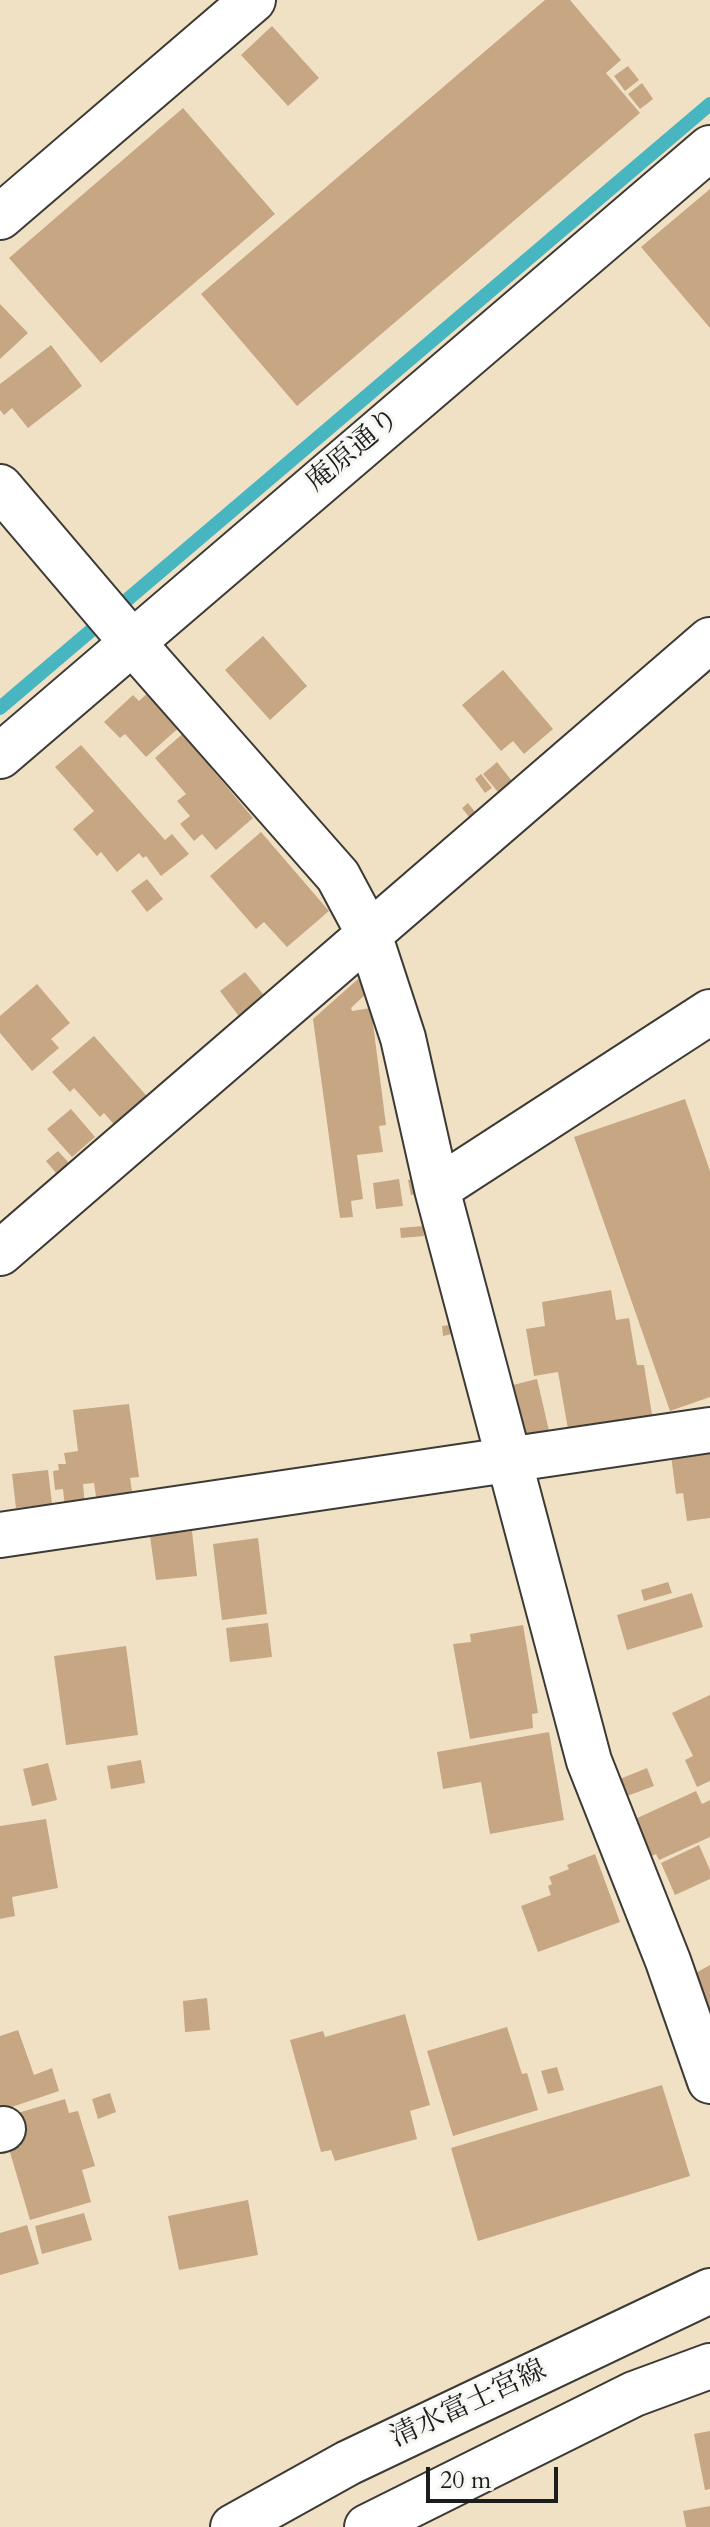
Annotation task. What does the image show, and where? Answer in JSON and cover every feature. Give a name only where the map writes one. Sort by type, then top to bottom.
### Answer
[{"type":"street","points":[[0,217],[253,0]]},
{"type":"street","name":"庵原通り","points":[[0,756],[710,148]]},
{"type":"street","points":[[0,487],[338,876],[369,934],[403,1038],[437,1189],[589,1761],[668,1961],[710,2081]]},
{"type":"street","points":[[0,1253],[710,640]]},
{"type":"street","points":[[437,1189],[710,1012]]},
{"type":"street","points":[[0,1535],[710,1430]]},
{"type":"street","name":"清水富士宮線","points":[[233,2527],[348,2463],[710,2291]]},
{"type":"street","points":[[367,2527],[634,2394],[710,2366]]},
{"type":"building","points":[[545,0],[570,0],[621,60],[606,73],[640,113],[297,406],[201,294]]},
{"type":"building","points":[[272,26],[319,78],[288,106],[241,55]]},
{"type":"building","points":[[628,66],[639,80],[625,91],[614,76]]},
{"type":"building","points":[[642,83],[653,99],[640,109],[628,94]]},
{"type":"building","points":[[183,108],[275,214],[101,363],[9,258]]},
{"type":"building","points":[[710,189],[710,328],[641,247]]},
{"type":"building","points":[[0,304],[28,333],[0,359]]},
{"type":"building","points":[[51,345],[82,386],[28,428],[12,408],[4,415],[0,410],[0,384]]},
{"type":"building","points":[[263,636],[307,686],[270,720],[225,670]]},
{"type":"building","points":[[503,670],[553,729],[524,754],[513,741],[501,751],[462,705]]},
{"type":"building","points":[[151,690],[183,724],[146,757],[125,734],[120,738],[104,722],[133,695],[139,701]]},
{"type":"building","points":[[188,729],[218,764],[211,768],[253,818],[216,850],[202,834],[194,841],[180,824],[190,816],[177,801],[186,794],[155,758]]},
{"type":"building","points":[[81,745],[165,840],[172,834],[189,854],[161,876],[146,856],[143,858],[139,853],[117,872],[101,852],[97,856],[73,829],[94,811],[55,767]]},
{"type":"building","points":[[497,762],[512,781],[498,792],[483,774]]},
{"type":"building","points":[[481,774],[492,788],[485,793],[475,779]]},
{"type":"building","points":[[468,803],[475,812],[469,817],[462,808]]},
{"type":"building","points":[[261,832],[329,911],[287,947],[264,922],[256,929],[210,876]]},
{"type":"building","points":[[147,879],[163,899],[147,912],[131,891]]},
{"type":"building","points":[[245,972],[267,999],[241,1019],[220,991]]},
{"type":"building","points":[[358,979],[368,992],[351,1008],[352,1011],[371,1008],[386,1125],[379,1126],[383,1152],[357,1155],[363,1199],[351,1201],[353,1217],[340,1218],[313,1019]]},
{"type":"building","points":[[37,984],[70,1023],[51,1039],[59,1048],[32,1071],[0,1033],[0,1016]]},
{"type":"building","points":[[94,1036],[152,1102],[119,1130],[104,1113],[100,1117],[74,1088],[70,1092],[52,1072]]},
{"type":"building","points":[[685,1099],[710,1171],[710,1397],[670,1411],[574,1137]]},
{"type":"building","points":[[71,1109],[95,1137],[72,1157],[47,1129]]},
{"type":"building","points":[[58,1151],[69,1163],[56,1173],[46,1161]]},
{"type":"building","points":[[399,1179],[403,1206],[376,1209],[373,1183]]},
{"type":"building","points":[[413,1179],[417,1194],[411,1195],[408,1180]]},
{"type":"building","points":[[423,1226],[424,1236],[401,1238],[400,1228]]},
{"type":"building","points":[[611,1290],[616,1320],[629,1318],[637,1365],[644,1365],[653,1421],[569,1435],[558,1372],[534,1376],[526,1329],[545,1326],[542,1302]]},
{"type":"building","points":[[450,1325],[452,1334],[443,1336],[442,1326]]},
{"type":"building","points":[[537,1379],[550,1435],[526,1440],[513,1385]]},
{"type":"building","points":[[129,1404],[139,1477],[130,1478],[133,1498],[97,1503],[94,1483],[83,1484],[85,1506],[65,1509],[63,1489],[55,1490],[53,1471],[59,1470],[58,1464],[66,1464],[64,1453],[78,1451],[73,1410]]},
{"type":"building","points":[[710,1451],[710,1518],[687,1521],[683,1493],[676,1494],[671,1455]]},
{"type":"building","points":[[48,1470],[52,1504],[16,1508],[12,1474]]},
{"type":"building","points":[[192,1531],[197,1576],[156,1580],[150,1536]]},
{"type":"building","points":[[258,1538],[267,1614],[222,1620],[213,1544]]},
{"type":"building","points":[[668,1582],[672,1593],[644,1601],[641,1590]]},
{"type":"building","points":[[692,1593],[703,1627],[627,1650],[617,1615]]},
{"type":"building","points":[[268,1623],[272,1657],[230,1662],[226,1628]]},
{"type":"building","points":[[523,1625],[538,1713],[532,1714],[533,1728],[470,1739],[453,1644],[471,1642],[470,1634]]},
{"type":"building","points":[[126,1646],[138,1735],[66,1745],[54,1656]]},
{"type":"building","points":[[710,1695],[710,1781],[697,1787],[685,1760],[693,1756],[672,1713]]},
{"type":"building","points":[[549,1732],[564,1820],[490,1834],[481,1782],[443,1789],[437,1752]]},
{"type":"building","points":[[141,1760],[145,1783],[111,1789],[107,1766]]},
{"type":"building","points":[[48,1763],[57,1800],[32,1806],[23,1769]]},
{"type":"building","points":[[647,1768],[654,1786],[627,1796],[620,1779]]},
{"type":"building","points":[[696,1791],[702,1804],[710,1800],[710,1837],[659,1860],[656,1854],[649,1857],[633,1820]]},
{"type":"building","points":[[46,1819],[58,1888],[12,1897],[15,1916],[0,1919],[0,1826]]},
{"type":"building","points":[[699,1845],[710,1870],[710,1879],[675,1895],[661,1863]]},
{"type":"building","points":[[595,1854],[620,1922],[538,1952],[521,1906],[551,1895],[549,1877],[569,1869],[567,1865]]},
{"type":"building","points":[[710,1965],[710,2010],[692,1975]]},
{"type":"building","points":[[207,1998],[210,2030],[185,2032],[183,2001]]},
{"type":"building","points":[[405,2014],[430,2105],[410,2111],[417,2139],[335,2161],[331,2150],[321,2152],[290,2040],[323,2031],[325,2037]]},
{"type":"building","points":[[507,2027],[522,2074],[527,2073],[538,2110],[453,2136],[427,2051]]},
{"type":"building","points":[[18,2030],[34,2075],[52,2068],[59,2091],[0,2111],[0,2036]]},
{"type":"building","points":[[557,2067],[564,2090],[548,2094],[541,2071]]},
{"type":"building","points":[[662,2085],[690,2176],[478,2241],[451,2148]]},
{"type":"building","points":[[110,2093],[116,2112],[98,2119],[92,2099]]},
{"type":"building","points":[[65,2099],[69,2113],[78,2111],[95,2166],[82,2170],[91,2202],[30,2220],[9,2149],[21,2146],[11,2115]]},
{"type":"building","points":[[248,2200],[258,2255],[179,2270],[168,2216]]},
{"type":"building","points":[[84,2213],[92,2240],[42,2254],[35,2226]]},
{"type":"building","points":[[27,2225],[39,2264],[0,2275],[0,2233]]},
{"type":"building","points":[[710,2431],[710,2489],[705,2490],[694,2434]]},
{"type":"building","points":[[710,2506],[710,2527],[686,2527],[683,2511]]},
{"type":"waterway","points":[[0,708],[710,104]]}]
